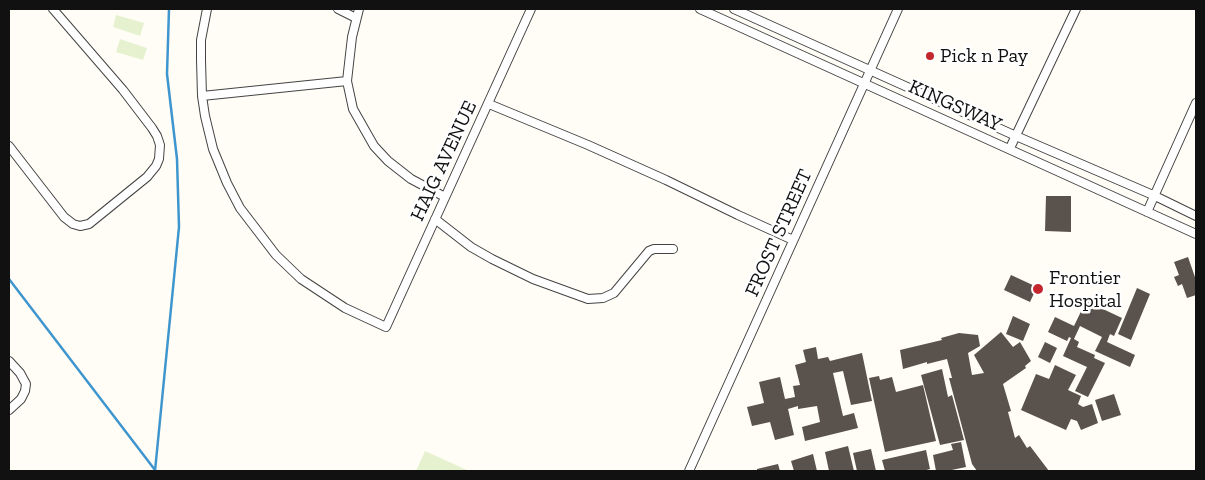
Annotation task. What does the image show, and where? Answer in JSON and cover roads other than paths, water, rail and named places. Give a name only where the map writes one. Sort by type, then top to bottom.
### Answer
[{"type":"street","points":[[9,146],[64,217],[73,224],[80,226],[89,224],[156,166],[160,152],[157,136],[142,113],[53,9]]},
{"type":"street","points":[[207,9],[201,40],[202,96],[347,81]]},
{"type":"street","points":[[338,9],[356,18]]},
{"type":"street","points":[[359,9],[347,81],[353,109],[374,146],[388,161],[411,179],[446,197]]},
{"type":"street","name":"HAIG AVENUE","points":[[202,96],[213,149],[219,165],[240,208],[260,236],[276,255],[301,279],[344,308],[386,326],[532,9]]},
{"type":"street","name":"KINGSWAY","points":[[700,9],[1196,234]]},
{"type":"street","name":"KINGSWAY","points":[[734,9],[1016,136],[1153,195],[1196,216]]},
{"type":"street","name":"FROST STREET","points":[[689,471],[898,9]]},
{"type":"street","points":[[1010,148],[1076,9]]},
{"type":"street","points":[[1147,212],[1196,103]]},
{"type":"street","points":[[489,104],[666,180],[793,240]]},
{"type":"street","points":[[435,219],[471,248],[492,260],[533,279],[588,298],[603,298],[614,293],[649,251],[654,249],[673,249]]},
{"type":"street","points":[[9,361],[20,373],[26,384],[26,391],[21,399],[9,410]]},
{"type":"waterway","points":[[155,471],[179,227],[177,159],[167,74],[169,9]]},
{"type":"waterway","points":[[9,279],[155,470]]},
{"type":"place","name":"Pick n Pay","points":[[930,56]]},
{"type":"place","name":"Frontier Hospital","points":[[1038,289]]}]
